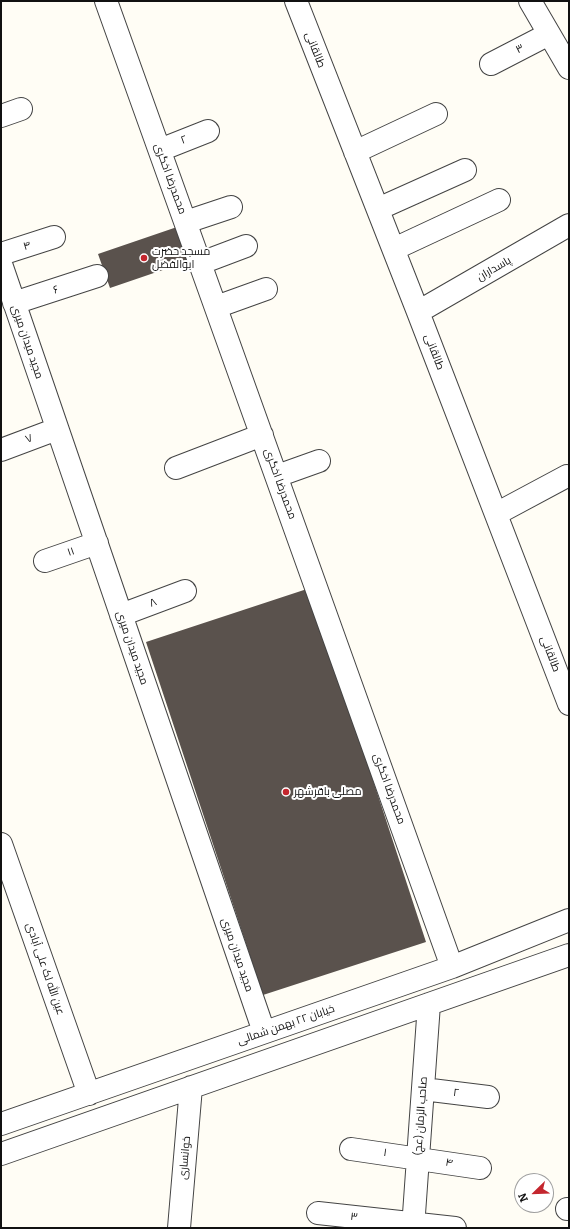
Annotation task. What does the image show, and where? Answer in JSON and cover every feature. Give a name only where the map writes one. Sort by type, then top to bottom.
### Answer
[{"type":"street","name":"محمدرضا اخگری","points":[[106,1],[452,967]]},
{"type":"street","name":"طالقانی","points":[[296,1],[394,249],[569,704]]},
{"type":"street","points":[[530,1],[567,61]]},
{"type":"street","name":"۳","points":[[491,64],[549,34]]},
{"type":"street","points":[[355,152],[436,114]]},
{"type":"street","name":"۲","points":[[160,150],[208,131]]},
{"type":"street","points":[[378,209],[465,170]]},
{"type":"street","points":[[394,249],[499,200]]},
{"type":"street","points":[[186,222],[231,207]]},
{"type":"street","name":"پاسداران","points":[[418,312],[569,226]]},
{"type":"street","name":"۴","points":[[1,254],[54,237]]},
{"type":"street","points":[[201,263],[246,246]]},
{"type":"street","name":"مجید میدان میری","points":[[1,264],[264,1032]]},
{"type":"street","name":"۶","points":[[14,303],[98,276]]},
{"type":"street","points":[[216,307],[266,289]]},
{"type":"street","name":"۷","points":[[1,450],[57,428]]},
{"type":"street","points":[[176,468],[262,435]]},
{"type":"street","points":[[277,476],[319,461]]},
{"type":"street","points":[[496,514],[567,476]]},
{"type":"street","name":"۱۱","points":[[45,561],[97,543]]},
{"type":"street","name":"۸","points":[[121,615],[185,591]]},
{"type":"street","name":"عین الله لک علی آبادی","points":[[1,844],[89,1094]]},
{"type":"street","name":"خیابان ۲۲ بهمن شمالی","points":[[1,1124],[452,967],[569,920]]},
{"type":"street","points":[[1,1154],[569,955]]},
{"type":"street","name":"صاحب الزمان (عج)","points":[[413,1226],[430,1004]]},
{"type":"street","name":"خوانساری","points":[[179,1228],[191,1088]]},
{"type":"street","name":"۲","points":[[423,1089],[488,1097]]},
{"type":"street","name":"۱","points":[[351,1149],[418,1158]]},
{"type":"street","name":"۴","points":[[418,1158],[480,1168]]},
{"type":"street","name":"۳","points":[[318,1213],[413,1226]]},
{"type":"street","points":[[413,1226],[455,1228]]},
{"type":"building","name":"مسجد حضرت ابوالفضل","points":[[177,227],[189,261],[110,288],[98,254]]},
{"type":"building","name":"مصلی باقرشهر","points":[[310,588],[426,942],[263,995],[146,642]]},
{"type":"place","name":"مسجد حضرت ابوالفضل","points":[[144,258]]},
{"type":"place","name":"مصلی باقرشهر","points":[[286,792]]}]
